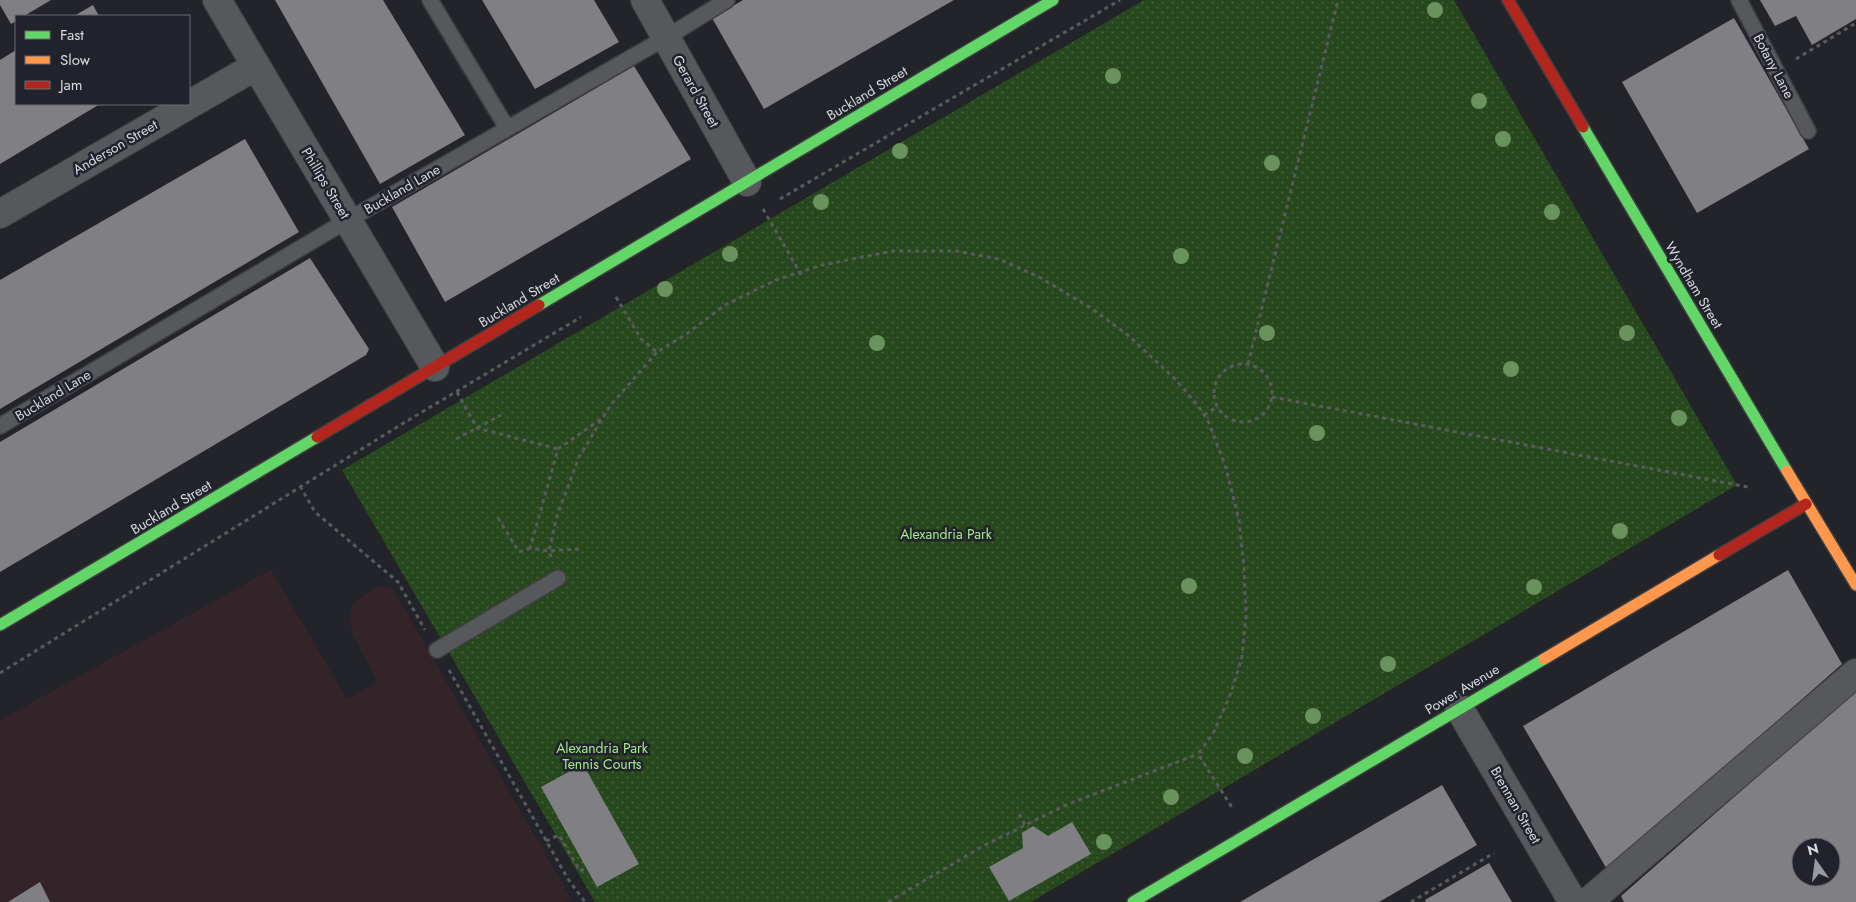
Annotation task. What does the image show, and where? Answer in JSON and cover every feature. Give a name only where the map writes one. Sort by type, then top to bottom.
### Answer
[{"type":"street","name":"Phillips Street","points":[[217,0],[435,367]]},
{"type":"street","name":"Gerard Street","points":[[645,0],[747,182]]},
{"type":"street","name":"Buckland Street","points":[[0,625],[1053,0]]},
{"type":"street","name":"Wyndham Street","points":[[1508,0],[1806,504],[1856,585]]},
{"type":"street","name":"Anderson Street","points":[[190,104],[256,66]]},
{"type":"street","name":"Anderson Street","points":[[0,214],[189,105]]},
{"type":"street","name":"Power Avenue","points":[[1133,902],[1806,504]]},
{"type":"street","points":[[1588,902],[1856,673]]},
{"type":"street","name":"Brennan Street","points":[[1459,708],[1573,902]]},
{"type":"lane","points":[[430,0],[507,128]]},
{"type":"lane","name":"Buckland Lane","points":[[0,426],[348,220],[666,38],[727,0]]},
{"type":"lane","name":"Botany Lane","points":[[1739,0],[1808,131]]},
{"type":"lane","points":[[437,650],[558,578]]},
{"type":"path","points":[[772,204],[1120,0]]},
{"type":"path","points":[[1248,364],[1338,0]]},
{"type":"path","points":[[1777,72],[1856,23]]},
{"type":"path","points":[[755,214],[764,209],[803,278]]},
{"type":"path","points":[[558,578],[549,551],[556,516],[579,457],[610,406],[657,352],[685,335],[725,305],[776,280],[800,272],[822,265],[893,251],[958,251],[999,259],[1039,277],[1091,308],[1129,336],[1176,380],[1204,415],[1226,468],[1239,520],[1244,567],[1246,616],[1242,657],[1231,693],[1213,734],[1198,754],[1066,805],[985,845],[888,902]]},
{"type":"path","points":[[608,302],[624,292]]},
{"type":"path","points":[[616,297],[641,339],[657,352]]},
{"type":"path","points":[[0,673],[301,487],[582,317]]},
{"type":"path","points":[[1248,364],[1264,372],[1269,379],[1272,397],[1264,413],[1249,421],[1231,420],[1223,414],[1214,399],[1216,380],[1222,372],[1230,367],[1248,364]]},
{"type":"path","points":[[457,392],[477,428],[558,449]]},
{"type":"path","points":[[1272,397],[1748,488]]},
{"type":"path","points":[[1204,415],[1218,407]]},
{"type":"path","points":[[456,440],[500,415]]},
{"type":"path","points":[[530,548],[558,449],[602,418]]},
{"type":"path","points":[[301,487],[315,512],[398,582],[568,879],[585,902]]},
{"type":"path","points":[[498,518],[519,552],[530,548],[549,551],[579,549]]},
{"type":"path","points":[[1198,754],[1248,833]]},
{"type":"path","points":[[1019,814],[1025,825]]},
{"type":"path","points":[[546,841],[559,835],[580,871],[586,868]]},
{"type":"path","points":[[1411,902],[1494,853]]},
{"type":"shaded area","points":[[271,570],[347,699],[378,682],[353,635],[350,622],[352,604],[376,587],[384,586],[393,589],[571,899],[565,902],[0,902],[0,720]]},
{"type":"green space","name":"Alexandria Park","points":[[1144,0],[1454,0],[1737,485],[1031,902],[595,902],[342,470]]},
{"type":"building","points":[[0,0],[51,0],[26,15],[15,15],[15,22],[11,24],[0,5]]},
{"type":"building","points":[[275,0],[383,0],[465,135],[380,184]]},
{"type":"building","points":[[482,0],[594,0],[619,42],[535,89]]},
{"type":"building","points":[[743,0],[954,0],[764,109],[712,18]]},
{"type":"building","points":[[1760,0],[1856,0],[1856,19],[1812,45],[1796,16],[1775,26]]},
{"type":"building","points":[[93,5],[98,15],[76,15]]},
{"type":"building","points":[[1734,18],[1809,149],[1697,213],[1622,82]]},
{"type":"building","points":[[15,51],[15,105],[98,105],[0,164],[0,60]]},
{"type":"building","points":[[634,66],[691,159],[445,302],[392,207]]},
{"type":"building","points":[[245,139],[299,232],[0,409],[0,280]]},
{"type":"building","points":[[310,258],[369,349],[366,355],[0,572],[0,442]]},
{"type":"building","points":[[1788,570],[1842,664],[1608,871],[1523,726]]},
{"type":"building","points":[[1856,690],[1856,902],[1624,902],[1621,896]]},
{"type":"building","points":[[583,764],[639,864],[597,887],[541,787]]},
{"type":"building","points":[[1442,785],[1477,845],[1379,902],[1240,902]]},
{"type":"building","points":[[1072,822],[1091,854],[1009,901],[989,867],[1023,848],[1022,833],[1033,826],[1048,836]]},
{"type":"building","points":[[1489,863],[1512,902],[1426,902],[1425,900]]},
{"type":"building","points":[[40,882],[50,902],[8,902]]},
{"type":"traffic: fast","points":[[539,305],[1053,0]]},
{"type":"traffic: fast","points":[[1583,127],[1787,471]]},
{"type":"traffic: fast","points":[[0,625],[317,437]]},
{"type":"traffic: fast","points":[[1133,902],[1544,659]]},
{"type":"traffic: slow","points":[[1787,471],[1856,585]]},
{"type":"traffic: slow","points":[[1544,659],[1719,555]]},
{"type":"traffic: jam","points":[[1508,0],[1583,127]]},
{"type":"traffic: jam","points":[[317,437],[539,305]]},
{"type":"traffic: jam","points":[[1719,555],[1806,504]]},
{"type":"park label","name":"Alexandria Park Tennis Courts","points":[[602,756]]}]
